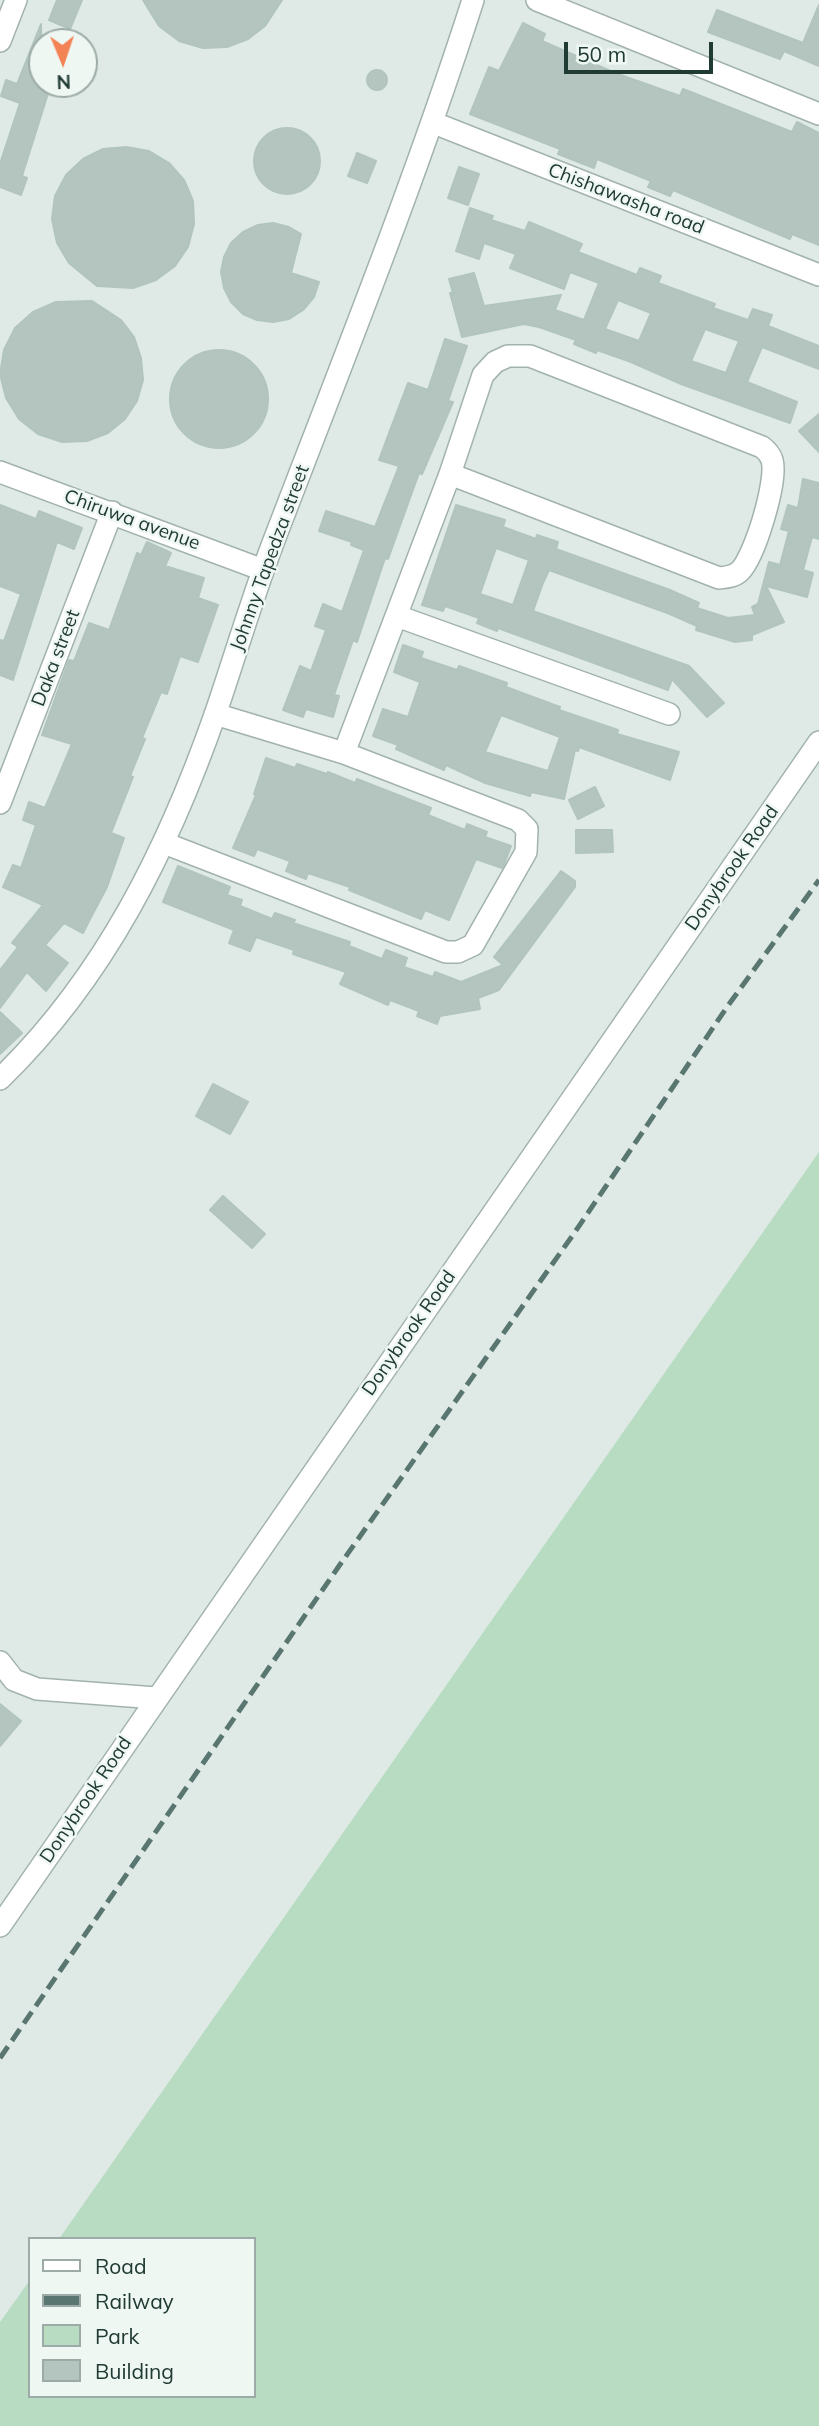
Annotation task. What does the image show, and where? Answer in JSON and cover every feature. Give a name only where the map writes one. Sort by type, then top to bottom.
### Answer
[{"type":"street","points":[[0,41],[16,0]]},
{"type":"street","name":"Johnny Tapedza street","points":[[0,1079],[31,1049],[87,979],[128,916],[164,843],[215,714],[263,570],[433,123],[473,0]]},
{"type":"street","points":[[537,0],[819,114]]},
{"type":"street","name":"Chishawasha road","points":[[433,123],[819,275]]},
{"type":"street","points":[[344,753],[450,474],[483,375],[495,362],[508,356],[530,356],[762,447],[773,461],[773,478],[763,519],[743,567],[729,578],[719,578],[450,474]]},
{"type":"street","name":"Chiruwa avenue","points":[[0,472],[263,570]]},
{"type":"street","name":"Daka street","points":[[0,803],[112,512]]},
{"type":"street","points":[[397,616],[669,714]]},
{"type":"street","points":[[164,843],[446,952],[458,952],[473,945],[526,852],[527,829],[518,820],[344,753],[215,714]]},
{"type":"street","name":"Donybrook Road","points":[[0,1926],[819,742]]},
{"type":"street","points":[[0,1662],[15,1680],[37,1689],[156,1698]]},
{"type":"green space","points":[[819,1152],[819,2426],[0,2426],[0,2322],[28,2283],[28,2398],[256,2398],[256,2237],[60,2237]]},
{"type":"building","points":[[57,0],[82,0],[70,28],[49,20]]},
{"type":"building","points":[[143,0],[282,0],[265,26],[248,39],[227,47],[203,48],[179,41],[159,26]]},
{"type":"building","points":[[819,5],[819,66],[784,51],[780,59],[708,32],[717,10],[803,43]]},
{"type":"building","points":[[523,23],[545,34],[542,41],[615,73],[680,96],[683,89],[792,132],[797,122],[819,133],[819,245],[792,234],[790,239],[673,190],[670,196],[648,187],[651,181],[597,159],[594,168],[558,154],[560,149],[470,114],[489,67],[499,71]]},
{"type":"building","points":[[28,56],[28,98],[47,98],[22,176],[27,178],[21,195],[0,187],[0,164],[20,103],[1,96],[6,80],[17,84]]},
{"type":"building","points":[[377,70],[384,73],[387,80],[384,87],[377,90],[370,87],[367,80],[370,73]]},
{"type":"building","points":[[287,128],[310,138],[320,161],[310,184],[287,194],[264,184],[254,161],[264,138]]},
{"type":"building","points":[[126,147],[149,151],[169,163],[184,180],[193,201],[194,224],[188,247],[175,266],[156,280],[133,288],[97,286],[69,263],[57,243],[52,219],[55,196],[66,175],[83,159],[103,149]]},
{"type":"building","points":[[357,153],[376,161],[367,183],[348,176]]},
{"type":"building","points":[[459,167],[479,174],[468,205],[448,198]]},
{"type":"building","points":[[470,208],[493,216],[491,220],[525,231],[529,222],[582,244],[578,252],[637,275],[640,268],[661,276],[658,283],[715,304],[713,308],[748,320],[753,309],[772,315],[768,326],[819,346],[819,369],[762,347],[747,382],[797,402],[790,423],[681,384],[631,362],[597,350],[596,353],[574,344],[576,340],[539,327],[524,324],[462,337],[449,279],[474,273],[484,306],[561,295],[555,310],[584,320],[599,283],[570,272],[564,289],[510,268],[516,254],[484,243],[479,259],[456,251]],"holes":[[[618,300],[651,313],[639,341],[605,329]],[[705,329],[739,341],[726,373],[691,361]]]},
{"type":"building","points":[[273,223],[289,227],[301,234],[291,273],[319,282],[314,297],[303,310],[289,319],[273,322],[257,320],[243,314],[231,302],[224,288],[221,272],[231,243],[243,232],[258,225]]},
{"type":"building","points":[[92,301],[121,320],[134,337],[141,358],[143,380],[137,401],[125,419],[108,433],[87,441],[62,442],[38,434],[19,419],[6,398],[0,374],[4,350],[15,328],[33,312],[56,302]]},
{"type":"building","points":[[445,339],[467,346],[448,401],[453,402],[422,474],[419,473],[388,559],[385,558],[357,642],[353,640],[334,695],[339,696],[333,717],[306,709],[303,717],[283,710],[300,666],[311,671],[326,630],[315,626],[323,604],[342,612],[364,550],[351,545],[352,542],[319,531],[326,511],[375,527],[399,466],[379,460],[386,441],[408,383],[428,390]]},
{"type":"building","points":[[219,350],[238,354],[254,364],[264,380],[268,399],[264,418],[254,434],[238,444],[219,448],[200,444],[184,434],[174,418],[170,399],[174,380],[184,364],[200,354]]},
{"type":"building","points":[[819,414],[819,452],[799,431]]},
{"type":"building","points":[[803,479],[819,483],[819,539],[812,537],[803,570],[813,573],[807,597],[766,586],[784,622],[752,635],[752,640],[735,642],[696,630],[697,626],[670,614],[549,570],[543,583],[533,611],[689,666],[724,703],[707,717],[672,679],[668,690],[498,628],[497,631],[477,623],[479,618],[445,606],[443,611],[422,605],[456,505],[505,520],[503,527],[536,539],[537,535],[558,542],[556,549],[670,590],[699,603],[697,608],[728,618],[755,615],[752,607],[758,604],[769,562],[780,565],[789,531],[781,529],[788,505],[798,508]],"holes":[[[496,548],[529,560],[513,605],[480,594]]]},
{"type":"building","points":[[0,505],[36,519],[39,511],[82,528],[74,549],[57,542],[13,680],[0,675],[0,640],[4,641],[21,594],[0,586]]},
{"type":"building","points":[[147,542],[171,553],[165,566],[204,578],[198,598],[218,605],[198,662],[180,656],[167,694],[161,692],[142,738],[145,739],[130,776],[133,777],[111,833],[124,838],[107,887],[83,933],[64,923],[45,945],[68,963],[46,991],[27,972],[0,1008],[0,970],[18,947],[12,943],[43,905],[3,887],[13,865],[21,868],[36,825],[23,820],[29,802],[45,808],[72,744],[42,735],[69,660],[74,661],[89,623],[109,630],[137,553],[141,555]]},
{"type":"building","points":[[403,645],[423,652],[421,658],[457,670],[459,666],[507,683],[506,687],[560,707],[559,710],[618,730],[617,734],[679,752],[670,780],[579,747],[578,751],[575,750],[564,799],[531,792],[530,796],[485,783],[446,765],[444,770],[396,749],[398,745],[373,736],[383,709],[408,717],[420,682],[394,672]],"holes":[[[501,715],[560,737],[548,771],[485,752]]]},
{"type":"building","points":[[266,758],[295,768],[297,764],[327,774],[328,772],[355,783],[357,779],[431,808],[428,815],[465,830],[467,824],[487,832],[485,837],[511,846],[505,862],[502,868],[476,859],[449,920],[425,910],[421,919],[349,890],[350,887],[308,873],[306,879],[286,871],[290,861],[257,849],[254,856],[233,848],[256,795],[254,794]]},
{"type":"building","points":[[595,787],[604,806],[578,819],[569,800]]},
{"type":"building","points":[[576,830],[612,830],[613,852],[576,853]]},
{"type":"building","points":[[178,866],[230,887],[227,895],[242,900],[240,906],[272,919],[275,913],[295,920],[293,923],[350,942],[349,946],[382,959],[386,950],[407,958],[404,967],[433,977],[435,972],[461,982],[503,965],[494,957],[561,871],[575,881],[575,887],[499,990],[478,998],[480,1009],[440,1016],[437,1024],[417,1016],[419,1011],[390,1000],[388,1005],[340,984],[346,972],[293,954],[294,950],[256,937],[250,951],[229,943],[234,930],[163,902]]},
{"type":"building","points":[[0,1012],[22,1033],[0,1054]]},
{"type":"building","points":[[213,1084],[248,1102],[230,1134],[196,1116]]},
{"type":"building","points":[[223,1196],[265,1234],[252,1248],[210,1210]]},
{"type":"building","points":[[0,1704],[21,1721],[0,1746]]},
{"type":"railway","points":[[0,2058],[339,1566],[575,1232],[727,1007],[819,880]]}]
